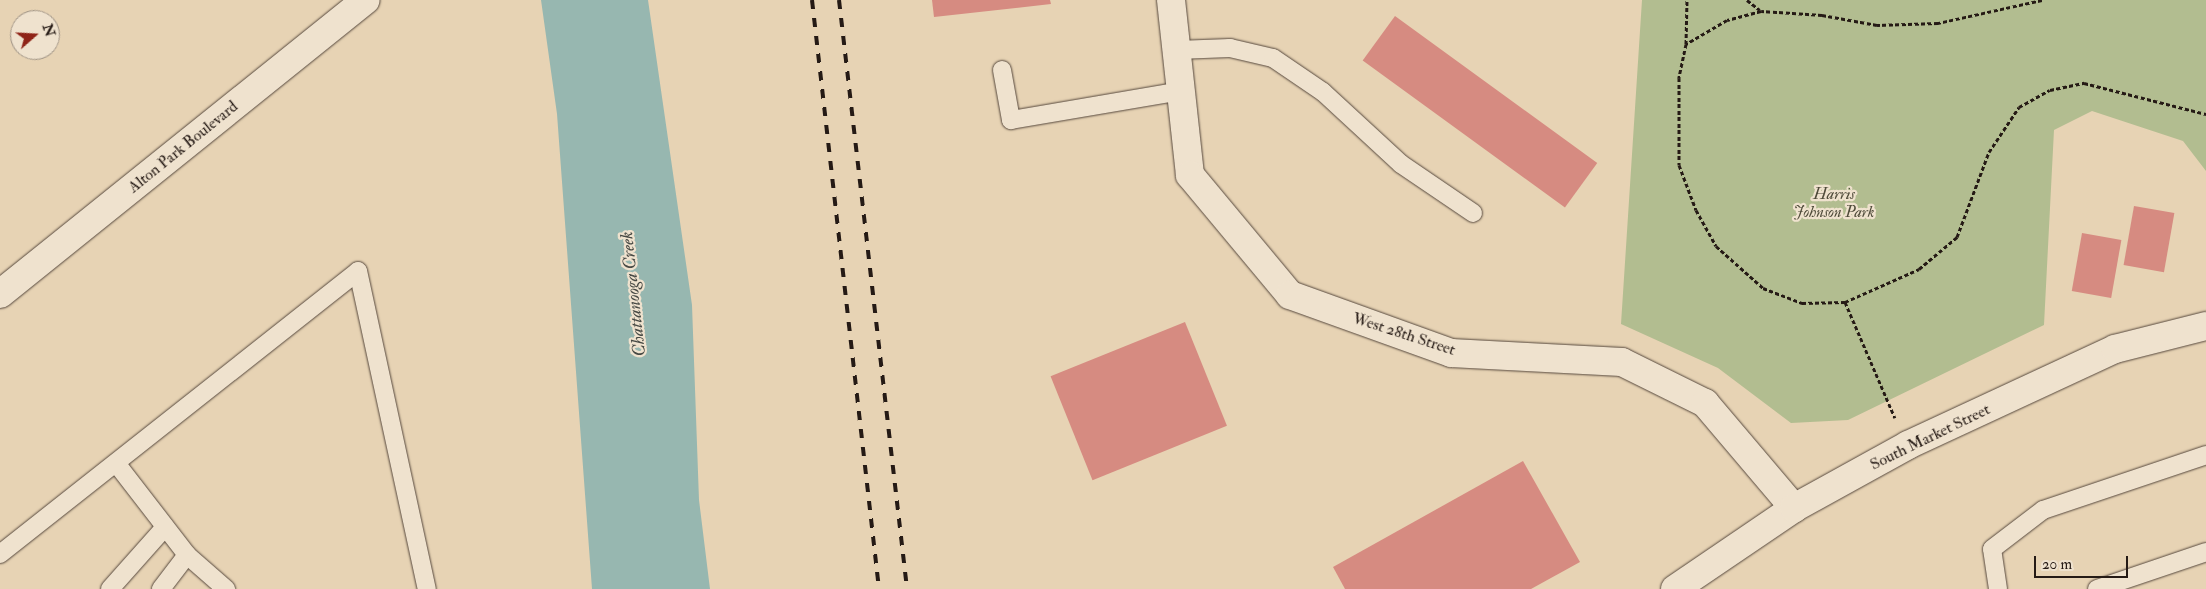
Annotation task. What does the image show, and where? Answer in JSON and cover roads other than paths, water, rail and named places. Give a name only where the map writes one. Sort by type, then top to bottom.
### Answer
[{"type":"street","name":"Alton Park Boulevard","points":[[0,294],[366,0]]},
{"type":"street","name":"West 28th Street","points":[[1171,0],[1190,175],[1290,295],[1451,353],[1622,362],[1705,403],[1794,508]]},
{"type":"street","name":"South Market Street","points":[[1675,589],[1794,508],[1908,445],[2115,349],[2206,326]]},
{"type":"lane","points":[[1177,50],[1230,48],[1273,58],[1323,92],[1401,164],[1473,213]]},
{"type":"lane","points":[[1002,70],[1011,120],[1181,91]]},
{"type":"lane","points":[[0,554],[358,271],[428,589]]},
{"type":"lane","points":[[1998,589],[1992,550],[2043,510],[2206,455]]},
{"type":"lane","points":[[116,463],[187,555],[226,589]]},
{"type":"lane","points":[[110,589],[165,526]]},
{"type":"lane","points":[[2097,589],[2206,552]]},
{"type":"lane","points":[[161,589],[187,555]]},
{"type":"water","name":"Chattanooga Creek","points":[[541,0],[648,0],[692,305],[699,500],[710,589],[592,589],[557,114]]},
{"type":"railway","points":[[812,0],[879,589]]},
{"type":"railway","points":[[839,0],[907,589]]},
{"type":"park label","name":"Harris Johnson Park","points":[[1834,203]]}]
